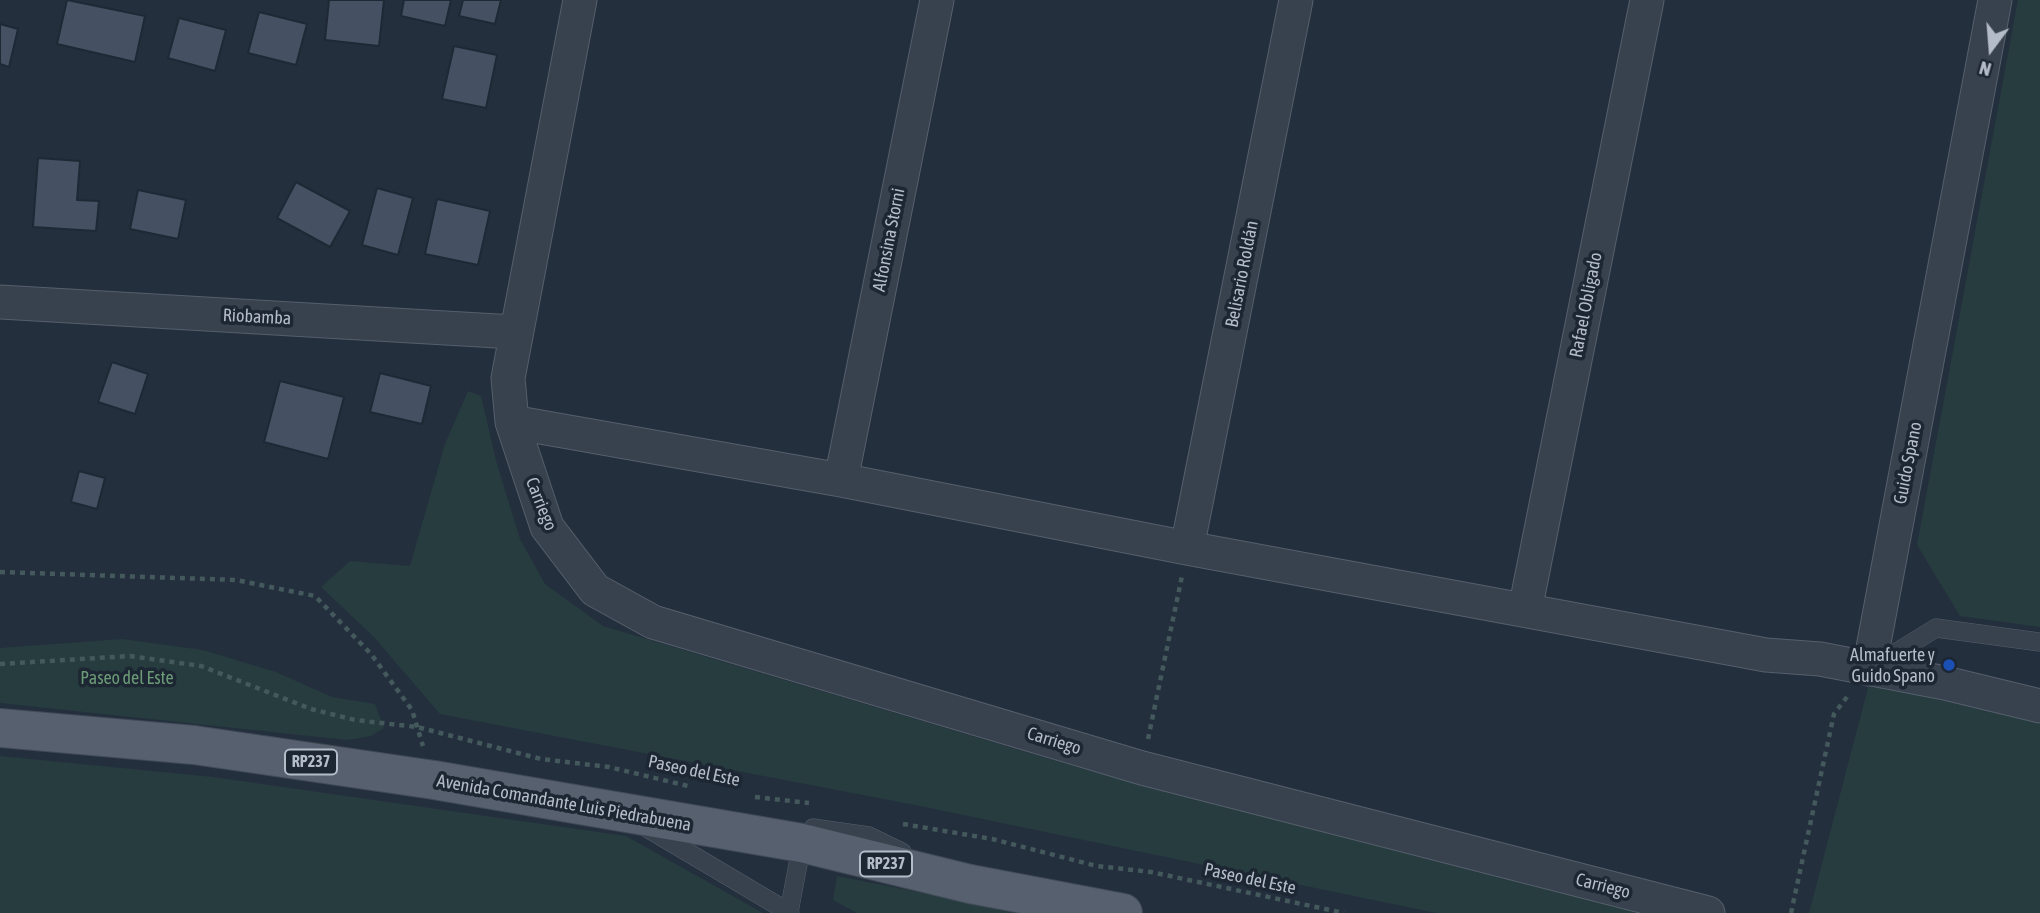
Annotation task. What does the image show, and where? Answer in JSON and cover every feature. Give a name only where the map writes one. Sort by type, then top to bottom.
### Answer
[{"type":"main road","name":"Avenida Comandante Luis Piedrabuena","points":[[0,728],[194,745],[434,780],[802,844],[970,884],[1123,913]]},
{"type":"street","name":"Carriego","points":[[580,0],[514,332],[508,378],[512,422],[547,527],[594,590],[653,622],[1142,768],[1708,913]]},
{"type":"street","name":"Alfonsina Storni","points":[[841,480],[937,0]]},
{"type":"street","name":"Belisario Roldán","points":[[1187,548],[1296,0]]},
{"type":"street","name":"Rafael Obligado","points":[[1525,610],[1647,0]]},
{"type":"street","name":"Guido Spano","points":[[1869,669],[1995,0]]},
{"type":"street","name":"Riobamba","points":[[0,302],[514,332]]},
{"type":"street","points":[[512,422],[841,480],[1187,548],[1766,655],[1819,659],[2040,706]]},
{"type":"lane","points":[[1869,669],[1936,628],[2040,642]]},
{"type":"lane","points":[[620,812],[789,912],[802,844]]},
{"type":"path","points":[[1142,768],[1187,548]]},
{"type":"path","points":[[0,572],[236,580],[315,596],[371,654],[412,710],[434,780]]},
{"type":"path","name":"Paseo del Este","points":[[0,664],[130,656],[201,666],[311,709],[355,720],[418,727],[541,759],[609,766],[696,788]]},
{"type":"path","points":[[1791,913],[1834,714],[1869,669]]},
{"type":"path","name":"Paseo del Este","points":[[745,796],[820,804]]},
{"type":"path","name":"Paseo del Este","points":[[898,822],[992,839],[1097,866],[1151,872],[1344,913]]},
{"type":"green space","points":[[2018,0],[2040,0],[2040,627],[1960,616],[1917,545]]},
{"type":"green space","points":[[468,391],[481,396],[497,464],[520,539],[545,584],[603,626],[1083,769],[1423,858],[1658,913],[1436,913],[915,805],[440,714],[373,636],[321,587],[350,561],[410,566],[445,444]]},
{"type":"green space","name":"Paseo del Este","points":[[122,639],[203,650],[276,672],[332,697],[375,704],[384,728],[371,736],[347,740],[0,703],[0,648]]},
{"type":"green space","points":[[1869,684],[2040,718],[2040,913],[1809,913]]},
{"type":"green space","points":[[0,756],[213,777],[626,836],[763,913],[0,913]]},
{"type":"green space","points":[[837,876],[1025,913],[857,913],[833,900]]},
{"type":"building","points":[[67,0],[145,16],[135,62],[57,44]]},
{"type":"building","points":[[329,0],[384,0],[379,46],[325,40]]},
{"type":"building","points":[[404,0],[451,0],[445,26],[401,16]]},
{"type":"building","points":[[463,0],[501,0],[495,24],[459,16]]},
{"type":"building","points":[[259,12],[307,24],[296,65],[248,53]]},
{"type":"building","points":[[179,18],[226,30],[215,71],[168,58]]},
{"type":"building","points":[[0,24],[18,29],[9,67],[0,64]]},
{"type":"building","points":[[454,46],[497,55],[486,108],[442,99]]},
{"type":"building","points":[[38,158],[80,161],[77,200],[99,201],[96,231],[33,227]]},
{"type":"building","points":[[296,182],[350,211],[330,247],[277,218]]},
{"type":"building","points":[[377,188],[413,198],[398,255],[362,245]]},
{"type":"building","points":[[138,190],[186,200],[178,239],[130,229]]},
{"type":"building","points":[[437,199],[490,211],[478,265],[425,254]]},
{"type":"building","points":[[112,362],[148,374],[135,414],[98,402]]},
{"type":"building","points":[[380,373],[431,386],[422,424],[370,412]]},
{"type":"building","points":[[280,381],[344,397],[328,459],[264,442]]},
{"type":"building","points":[[79,471],[105,478],[97,509],[71,502]]},
{"type":"place","name":"Almafuerte y Guido Spano","points":[[1949,665]]}]
